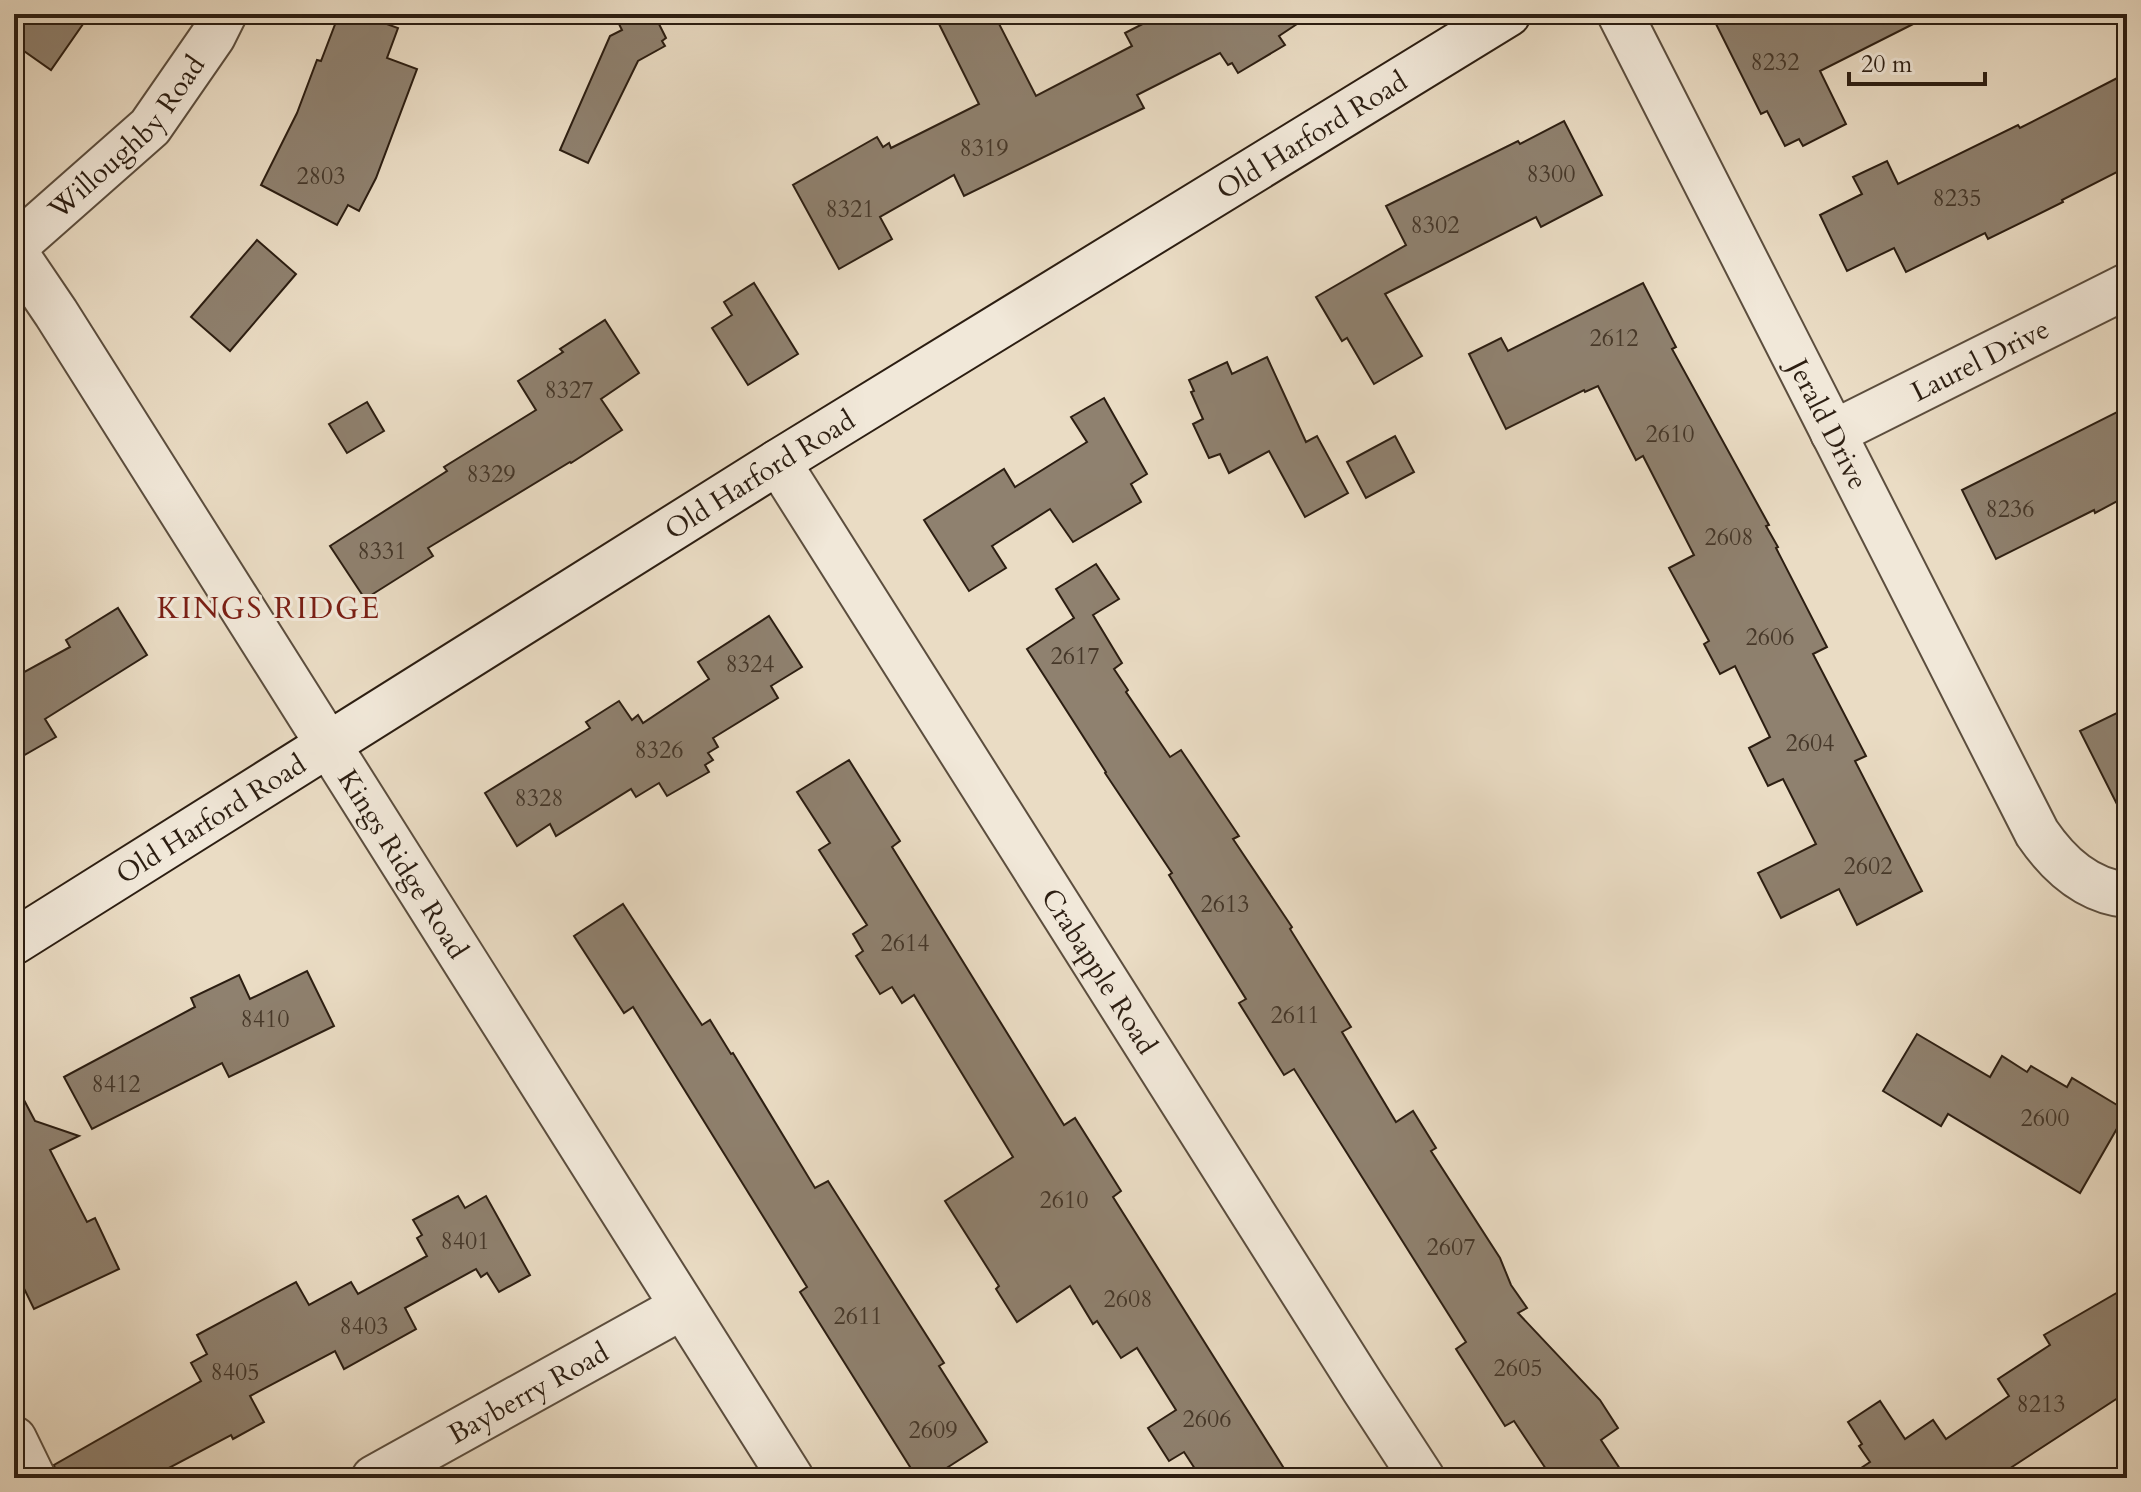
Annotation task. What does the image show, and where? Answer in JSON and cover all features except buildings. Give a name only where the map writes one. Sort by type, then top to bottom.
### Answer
[{"type":"street","name":"Willoughby Road","points":[[14,249],[150,127],[213,36],[224,14]]},
{"type":"street","name":"Old Harford Road","points":[[14,942],[778,462],[1508,14]]},
{"type":"street","name":"Jerald Drive","points":[[1620,14],[2037,833],[2052,855],[2078,878],[2111,893],[2127,895]]},
{"type":"street","name":"Kings Ridge Road","points":[[14,249],[791,1478]]},
{"type":"street","name":"Laurel Drive","points":[[1833,433],[2127,286]]},
{"type":"street","name":"Crabapple Road","points":[[778,462],[1422,1478]]},
{"type":"street","name":"Bayberry Road","points":[[374,1478],[682,1307]]},
{"type":"street","points":[[14,1439],[33,1478]]},
{"type":"district","name":"KINGS RIDGE","points":[[269,608]]}]
